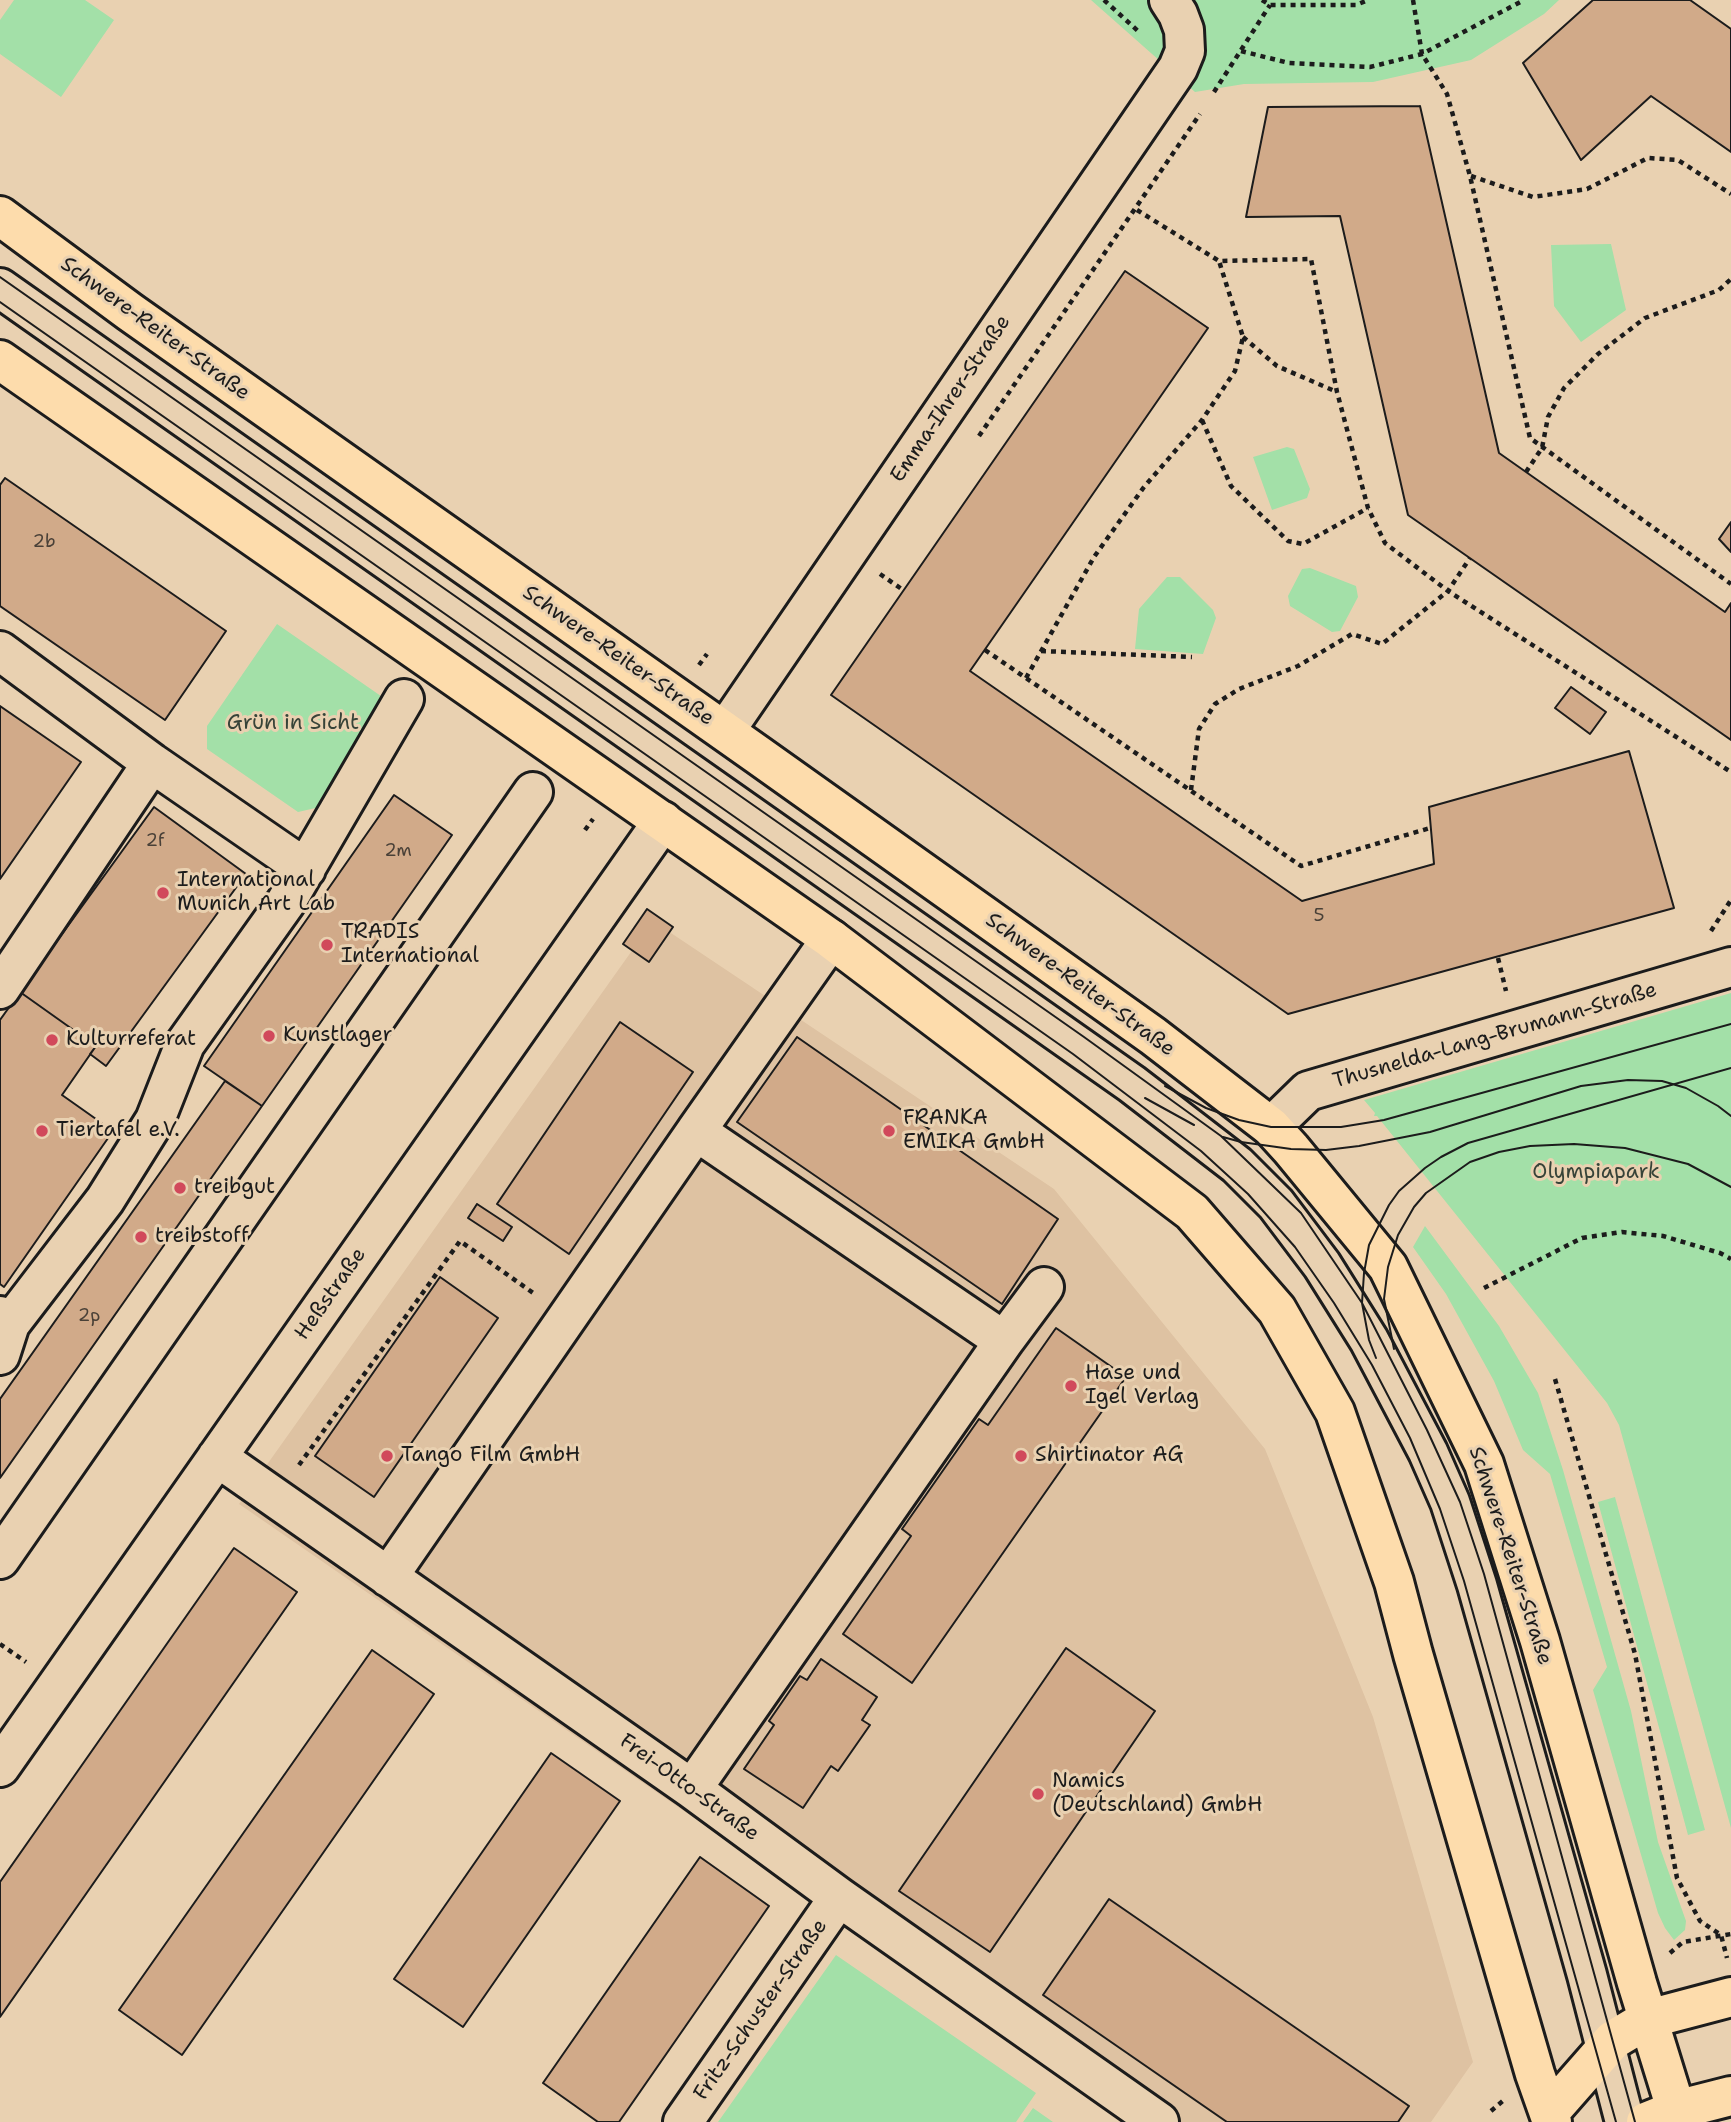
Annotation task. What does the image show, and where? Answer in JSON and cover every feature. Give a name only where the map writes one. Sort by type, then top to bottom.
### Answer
[{"type":"main road","name":"Schwere-Reiter-Straße","points":[[0,216],[130,312],[1153,1036],[1271,1127],[1388,1267],[1485,1464],[1540,1641],[1648,2020],[1667,2118]]},
{"type":"main road","points":[[0,360],[831,939],[1192,1212],[1278,1310],[1335,1412],[1394,1583],[1547,2119]]},
{"type":"main road","points":[[1547,2119],[1613,2040],[1648,2020],[1731,1997]]},
{"type":"main road","points":[[1667,2118],[1731,2096]]},
{"type":"street","name":"Emma-Ihrer-Straße","points":[[725,731],[1178,68],[1185,51],[1184,30],[1169,0]]},
{"type":"street","points":[[0,288],[1132,1084],[1237,1165],[1276,1204],[1322,1265],[1369,1340],[1428,1452],[1450,1502],[1481,1599],[1587,1975],[1625,2122]]},
{"type":"street","points":[[0,651],[152,763],[306,869]]},
{"type":"street","points":[[3,1332],[105,1200],[155,1120],[185,1044],[286,902],[404,699]]},
{"type":"street","points":[[0,989],[152,763]]},
{"type":"street","points":[[0,1559],[533,792]]},
{"type":"street","name":"Heßstraße","points":[[0,1768],[663,821]]},
{"type":"street","points":[[388,1577],[831,939]]},
{"type":"street","name":"Thusnelda-Lang-Brumann-Straße","points":[[1271,1127],[1308,1091],[1731,967]]},
{"type":"street","points":[[696,1131],[1004,1341]]},
{"type":"street","points":[[692,1789],[1044,1287]]},
{"type":"street","name":"Frei-Otto-Straße","points":[[217,1458],[692,1789],[1138,2116]]},
{"type":"street","name":"Fritz-Schuster-Straße","points":[[683,2122],[839,1898]]},
{"type":"path","points":[[1262,0],[1270,5],[1356,5],[1368,0]]},
{"type":"path","points":[[1413,0],[1422,54],[1447,94],[1470,176],[1530,438],[1731,584]]},
{"type":"path","points":[[1241,51],[1289,63],[1370,67],[1422,54],[1524,0]]},
{"type":"path","points":[[1218,86],[1270,5]]},
{"type":"path","points":[[1470,176],[1533,197],[1587,189],[1648,158],[1678,160],[1731,194]]},
{"type":"path","points":[[1136,210],[1219,261],[1311,258],[1337,392],[1368,508],[1385,542],[1448,591],[1731,772]]},
{"type":"path","points":[[1219,261],[1244,337],[1278,366],[1337,392]]},
{"type":"path","points":[[1526,472],[1542,448],[1548,417],[1564,388],[1598,354],[1645,318],[1719,290],[1731,279]]},
{"type":"path","points":[[1026,678],[1094,557],[1144,487],[1202,420],[1235,370],[1244,337]]},
{"type":"path","points":[[1202,420],[1230,486],[1288,541],[1303,544],[1368,508]]},
{"type":"path","points":[[1191,790],[1199,729],[1215,704],[1239,689],[1298,666],[1352,634],[1382,644],[1448,591],[1470,558]]},
{"type":"path","points":[[985,650],[1301,866],[1430,828]]},
{"type":"path","points":[[1041,651],[1192,657]]},
{"type":"path","points":[[1484,1288],[1582,1238],[1622,1232],[1663,1236],[1720,1253],[1731,1259]]},
{"type":"path","points":[[275,1498],[460,1241],[568,1317]]},
{"type":"path","points":[[1555,1379],[1635,1654],[1677,1878],[1700,1921],[1721,1936]]},
{"type":"path","points":[[1637,1983],[1683,1942],[1731,1934]]},
{"type":"shaded area","points":[[653,921],[1054,1189],[1265,1449],[1373,1717],[1473,2062],[1431,2122],[1120,2122],[907,1965],[239,1504]]},
{"type":"green space","points":[[14,0],[85,0],[114,20],[61,97],[0,54],[0,20]]},
{"type":"green space","points":[[1091,0],[1559,0],[1544,14],[1471,60],[1373,82],[1244,84],[1195,92]]},
{"type":"green space","points":[[1611,244],[1626,310],[1581,342],[1554,306],[1551,245]]},
{"type":"green space","points":[[1287,447],[1294,449],[1310,489],[1307,498],[1272,510],[1253,457]]},
{"type":"green space","points":[[1310,568],[1356,586],[1358,597],[1340,631],[1332,632],[1290,606],[1288,596],[1302,569]]},
{"type":"green space","points":[[1167,577],[1180,577],[1213,610],[1216,618],[1203,654],[1135,649],[1139,609]]},
{"type":"green space","name":"Grün in Sicht","points":[[277,624],[391,703],[320,807],[298,812],[207,749],[207,726]]},
{"type":"green space","name":"Olympiapark","points":[[1731,993],[1731,1828],[1619,1425],[1607,1403],[1377,1116],[1374,1116],[1375,1113],[1364,1100]]},
{"type":"green space","points":[[1425,1226],[1499,1326],[1538,1393],[1563,1470],[1631,1711],[1658,1842],[1686,1921],[1685,1930],[1674,1940],[1658,1913],[1593,1690],[1607,1667],[1550,1474],[1523,1450],[1494,1381],[1446,1294],[1413,1247]]},
{"type":"green space","points":[[1615,1497],[1705,1830],[1688,1835],[1598,1502]]},
{"type":"green space","points":[[836,1955],[1036,2093],[1016,2122],[718,2122]]},
{"type":"green space","points":[[1033,2108],[1053,2122],[1023,2122]]},
{"type":"building","points":[[1593,0],[1690,0],[1731,29],[1731,152],[1651,96],[1581,160],[1523,63]]},
{"type":"building","points":[[1420,106],[1499,453],[1725,612],[1731,603],[1731,740],[1408,515],[1340,216],[1246,217],[1268,107]]},
{"type":"building","points":[[1125,271],[1208,328],[970,671],[1302,901],[1434,864],[1429,807],[1629,751],[1674,908],[1288,1014],[831,695]]},
{"type":"building","points":[[5,478],[226,631],[165,720],[0,606],[0,485]]},
{"type":"building","points":[[1731,522],[1731,552],[1719,539]]},
{"type":"building","points":[[1571,687],[1606,712],[1590,734],[1555,708]]},
{"type":"building","points":[[0,706],[81,762],[0,879]]},
{"type":"building","points":[[394,795],[452,835],[262,1106],[204,1066]]},
{"type":"building","points":[[154,807],[246,874],[106,1066],[90,1054],[96,1046],[20,992]]},
{"type":"building","points":[[647,909],[673,927],[649,962],[623,944]]},
{"type":"building","points":[[20,992],[96,1046],[62,1095],[113,1131],[4,1287],[0,1284],[0,1020]]},
{"type":"building","points":[[620,1022],[693,1072],[569,1254],[497,1204]]},
{"type":"building","points":[[797,1037],[1058,1219],[1002,1304],[737,1122]]},
{"type":"building","points":[[225,1081],[262,1106],[0,1478],[0,1399]]},
{"type":"building","points":[[477,1204],[512,1227],[503,1241],[468,1218]]},
{"type":"building","points":[[440,1277],[498,1318],[374,1497],[315,1456]]},
{"type":"building","points":[[1056,1328],[1126,1377],[912,1683],[843,1634],[911,1536],[902,1529],[979,1419],[988,1425]]},
{"type":"building","points":[[234,1548],[297,1592],[0,2017],[0,1882]]},
{"type":"building","points":[[1066,1648],[1155,1711],[990,1952],[899,1891]]},
{"type":"building","points":[[372,1650],[434,1694],[182,2055],[119,2010]]},
{"type":"building","points":[[821,1659],[877,1697],[862,1720],[870,1725],[838,1771],[831,1766],[803,1808],[744,1769],[774,1725],[769,1721],[800,1676],[807,1680]]},
{"type":"building","points":[[551,1753],[620,1801],[463,2027],[394,1979]]},
{"type":"building","points":[[700,1857],[769,1906],[619,2122],[598,2122],[543,2083]]},
{"type":"building","points":[[1109,1899],[1409,2106],[1398,2122],[1227,2122],[1043,1995]]},
{"type":"tram line","points":[[0,277],[1084,1037],[1221,1136],[1301,1213],[1362,1303],[1427,1430],[1460,1502],[1484,1574],[1635,2122]]},
{"type":"tram line","points":[[0,302],[1073,1054],[1201,1151],[1248,1194],[1295,1247],[1372,1365],[1410,1438],[1440,1509],[1464,1581],[1616,2122]]},
{"type":"tram line","points":[[1165,1086],[1206,1108],[1239,1120],[1271,1127],[1341,1127],[1384,1120],[1731,1024]]},
{"type":"tram line","points":[[1376,1358],[1369,1340],[1362,1303],[1369,1245],[1399,1191],[1425,1168],[1468,1143],[1731,1068]]},
{"type":"tram line","points":[[1223,1137],[1291,1149],[1326,1150],[1359,1146],[1430,1132],[1581,1086],[1628,1080],[1662,1081],[1686,1088],[1731,1116]]},
{"type":"tram line","points":[[1145,1098],[1194,1125]]},
{"type":"tram line","points":[[1394,1349],[1384,1299],[1388,1267],[1398,1235],[1414,1207],[1426,1193],[1470,1162],[1499,1152],[1530,1146],[1574,1144],[1625,1148],[1688,1164],[1731,1187]]},
{"type":"place","name":"International Munich Art Lab","points":[[163,893]]},
{"type":"place","name":"TRADIS International","points":[[327,945]]},
{"type":"place","name":"Kunstlager","points":[[269,1036]]},
{"type":"place","name":"Kulturreferat","points":[[52,1040]]},
{"type":"place","name":"Tiertafel e.V.","points":[[42,1131]]},
{"type":"place","name":"FRANKA EMIKA GmbH","points":[[889,1131]]},
{"type":"place","name":"treibgut","points":[[180,1188]]},
{"type":"place","name":"treibstoff","points":[[141,1237]]},
{"type":"place","name":"Hase und Igel Verlag","points":[[1071,1386]]},
{"type":"place","name":"Tango Film GmbH","points":[[387,1456]]},
{"type":"place","name":"Shirtinator AG","points":[[1021,1456]]},
{"type":"place","name":"Namics (Deutschland) GmbH","points":[[1038,1794]]}]
